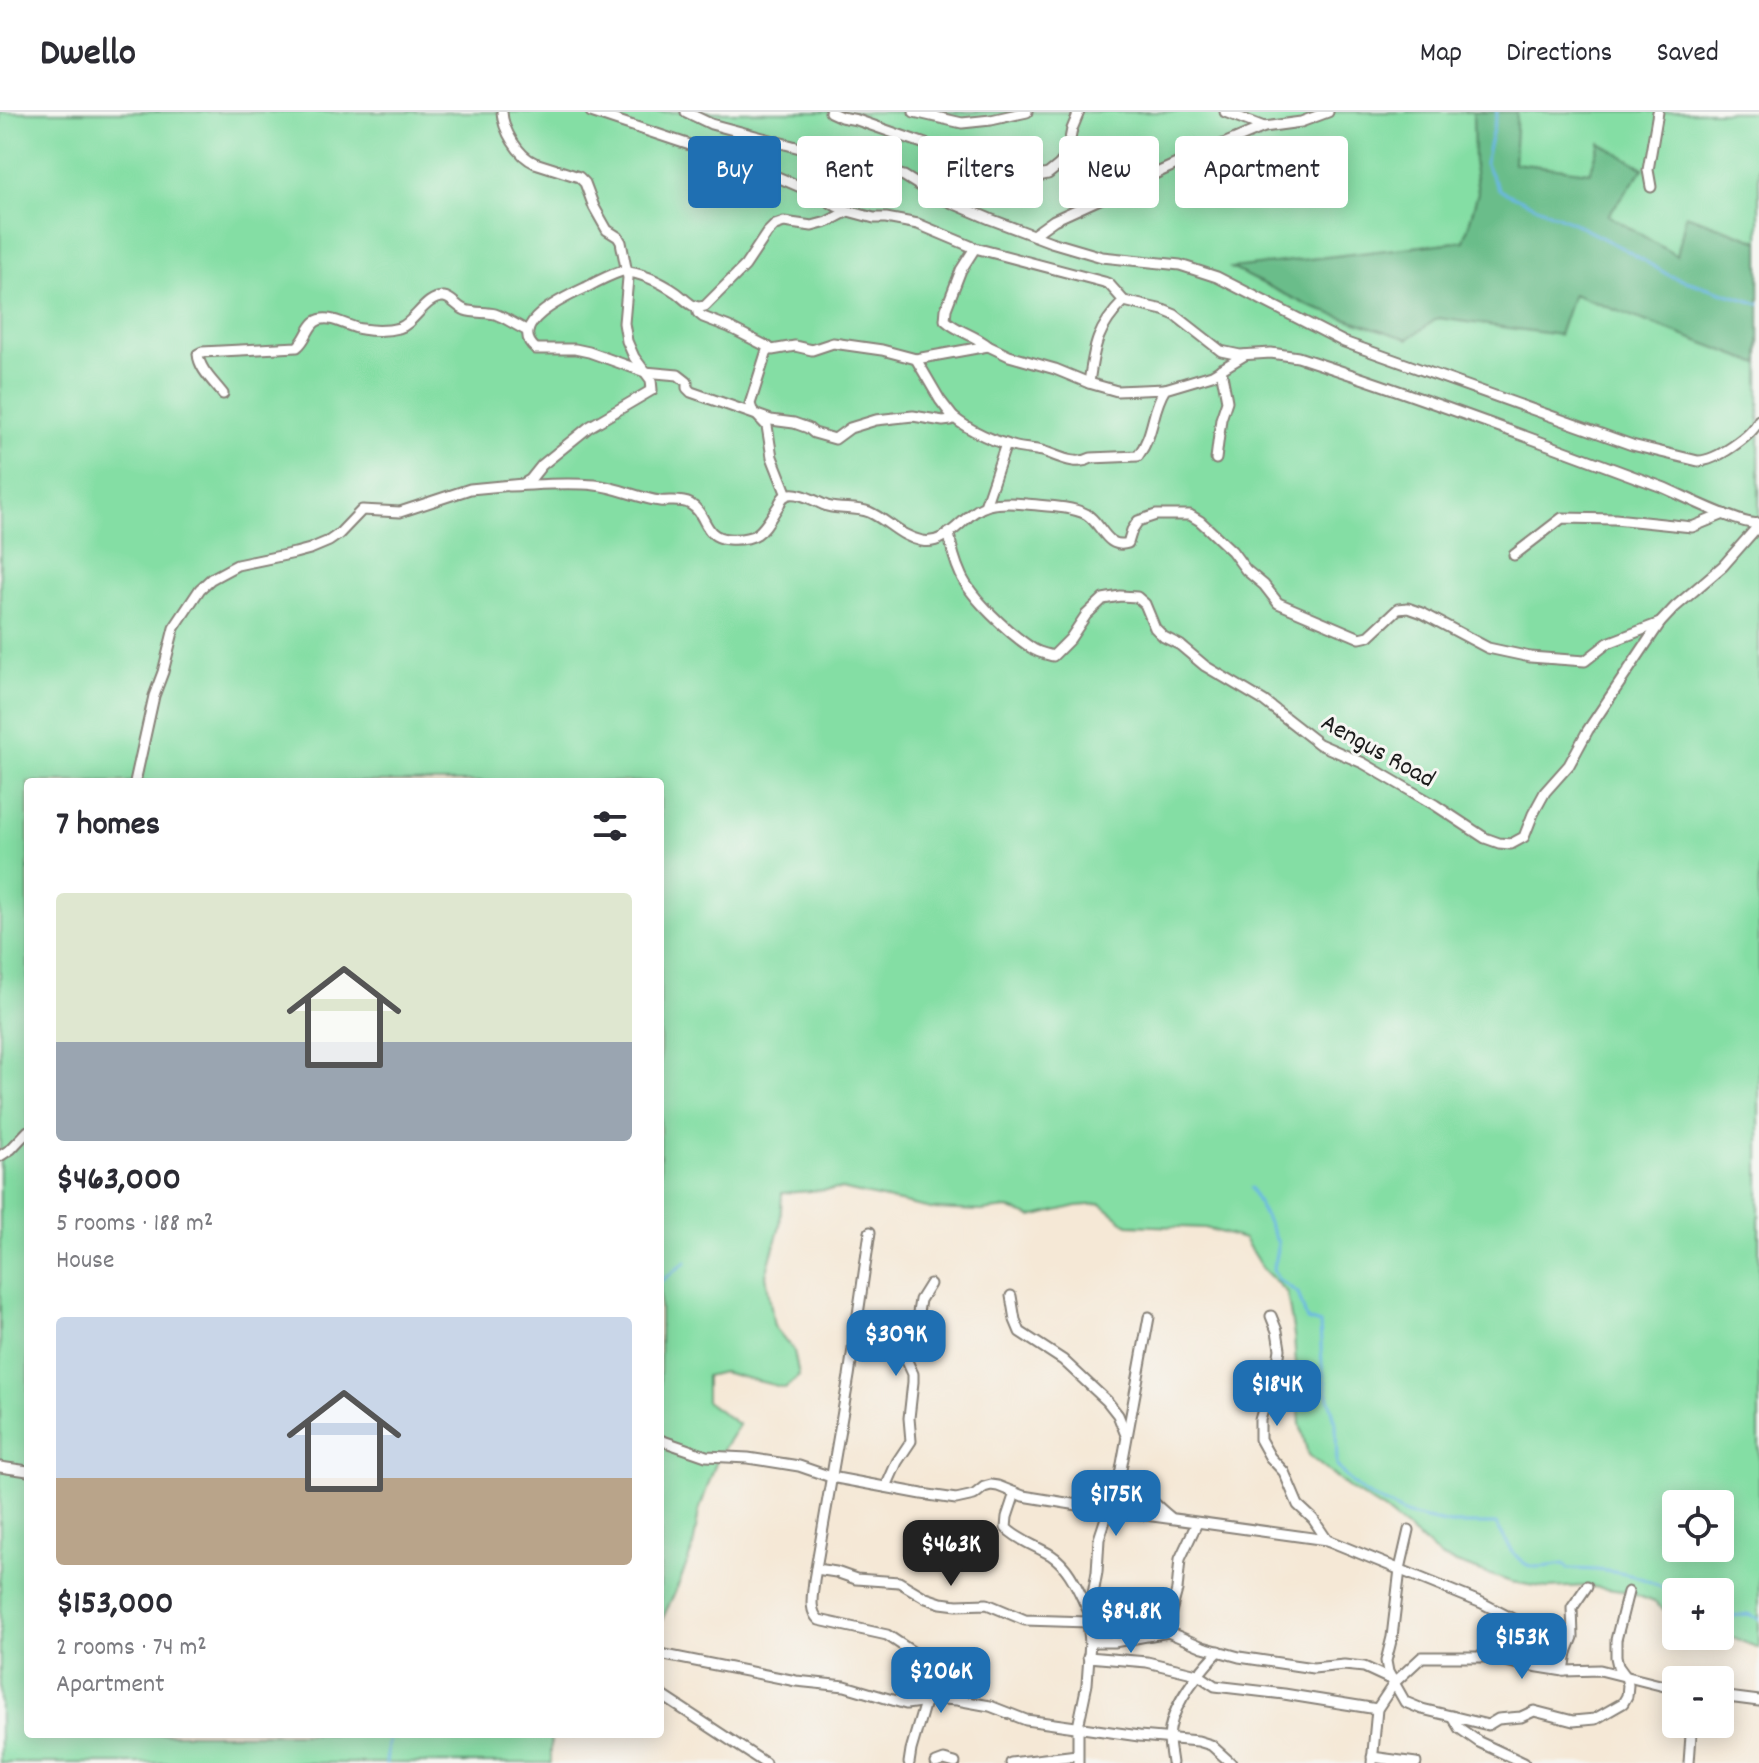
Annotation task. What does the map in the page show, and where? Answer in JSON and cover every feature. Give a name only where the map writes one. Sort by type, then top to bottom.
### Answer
[{"type":"street","points":[[502,112],[503,121],[519,151],[528,160],[579,177],[585,183],[607,230],[621,242],[628,278],[625,332],[634,357],[653,387],[649,393],[589,427],[542,465],[530,480],[509,486]]},
{"type":"street","points":[[591,112],[750,165],[848,211]]},
{"type":"street","points":[[686,112],[711,124],[904,176],[936,196],[1033,235],[1102,257],[1180,265],[1198,270],[1344,342],[1632,445],[1706,461],[1755,430],[1759,420]]},
{"type":"street","points":[[709,112],[711,124]]},
{"type":"street","points":[[830,112],[948,152],[998,165],[1028,178],[1048,174],[1067,155],[1079,112]]},
{"type":"street","points":[[914,112],[962,123],[988,116],[1027,112]]},
{"type":"street","points":[[1225,112],[1264,127]]},
{"type":"street","points":[[1033,235],[1054,220],[1264,127],[1301,122],[1328,112]]},
{"type":"street","points":[[1651,187],[1648,170],[1658,112]]},
{"type":"street","points":[[848,211],[812,226],[784,222],[775,225],[745,266],[705,306],[697,307],[661,284],[627,271],[617,272],[553,303],[528,331],[528,340],[536,349],[575,349],[645,372],[678,375],[687,382],[691,392],[771,420],[794,423],[835,439],[850,428],[876,420],[913,416],[943,421],[953,417]]},
{"type":"street","name":"Aengus Road","points":[[848,211],[918,224],[975,248],[1104,282],[1124,301],[1163,310],[1183,321],[1221,351],[1245,355],[1286,354],[1406,392],[1684,495],[1752,525],[1759,524]]},
{"type":"street","points":[[975,248],[961,270],[946,309],[945,320],[953,328],[1009,356],[1117,391],[1165,389],[1204,378],[1245,355]]},
{"type":"street","points":[[223,394],[197,359],[198,354],[297,347],[316,322],[324,319],[362,329],[389,330],[408,325],[419,311],[443,297],[467,311],[501,316],[528,331]]},
{"type":"street","points":[[1089,383],[1094,346],[1109,315],[1124,301]]},
{"type":"street","points":[[697,307],[703,317],[772,350],[795,346],[812,350],[833,343],[882,350],[916,359],[988,346]]},
{"type":"street","points":[[768,347],[750,400],[752,410],[767,426],[772,457],[787,495]]},
{"type":"street","points":[[916,359],[940,400],[965,427],[1006,444],[1085,462],[1091,458],[1136,456],[1141,452],[1150,435],[1154,411],[1165,389]]},
{"type":"street","points":[[1216,459],[1221,419],[1227,401],[1221,369]]},
{"type":"street","points":[[985,506],[1006,444]]},
{"type":"street","points":[[136,778],[154,696],[174,628],[192,598],[211,579],[237,565],[295,553],[329,541],[362,510],[400,512],[470,489],[597,485],[660,501],[690,504],[710,532],[729,539],[751,538],[761,533],[787,495]]},
{"type":"street","points":[[787,495],[797,495],[837,508],[864,510],[903,536],[938,541],[990,504],[1022,504],[1079,512],[1088,515],[1113,543],[1121,545],[1128,543],[1138,521],[1156,515],[1190,515],[1232,551],[1278,603],[1360,638],[1369,636],[1398,609],[1408,608],[1488,648],[1530,657],[1585,661],[1608,643],[1660,623]]},
{"type":"street","points":[[1514,555],[1562,518],[1615,519],[1692,527],[1724,514]]},
{"type":"street","name":"Aengus Road","points":[[949,533],[961,577],[1010,631],[1032,649],[1053,656],[1103,599],[1137,597],[1145,604],[1155,628],[1164,637],[1264,701],[1312,739],[1363,763],[1485,838],[1505,845],[1524,837],[1545,792],[1569,765],[1588,730],[1660,623],[1723,566],[1759,524]]},
{"type":"street","points":[[0,1156],[24,1135]]},
{"type":"street","points":[[870,1232],[812,1605],[814,1615],[819,1620],[887,1635],[914,1653],[925,1671],[930,1700],[909,1763]]},
{"type":"street","points":[[886,1487],[911,1441],[909,1418],[913,1374],[906,1354],[916,1327],[920,1300],[930,1284]]},
{"type":"street","points":[[1011,1296],[1020,1332],[1063,1360],[1107,1401],[1118,1415],[1127,1437]]},
{"type":"street","points":[[1271,1316],[1280,1349],[1276,1374],[1260,1420],[1260,1439],[1270,1457],[1284,1472],[1298,1505],[1313,1519],[1327,1540]]},
{"type":"street","points":[[1011,1763],[1078,1760],[1078,1727],[1087,1684],[1089,1618],[1099,1539],[1120,1475],[1149,1317]]},
{"type":"street","points":[[664,1441],[706,1456],[784,1463],[831,1477],[956,1499],[974,1495],[991,1485],[1015,1493],[1109,1510],[1327,1540],[1482,1603],[1567,1652]]},
{"type":"street","points":[[0,1467],[24,1470]]},
{"type":"street","points":[[1120,1475],[1136,1484],[1150,1501],[1172,1519]]},
{"type":"street","points":[[1015,1493],[1006,1528],[1063,1564],[1089,1618]]},
{"type":"street","points":[[1168,1632],[1180,1559],[1197,1523]]},
{"type":"street","points":[[1409,1530],[1386,1661],[1388,1672],[1405,1702],[1422,1709],[1488,1725],[1498,1719],[1521,1717],[1534,1711],[1573,1721],[1595,1719],[1623,1703],[1627,1696],[1626,1677],[1616,1657],[1616,1640],[1628,1592]]},
{"type":"street","points":[[816,1569],[856,1579],[899,1582],[941,1603],[987,1604],[1025,1620],[1089,1618]]},
{"type":"street","points":[[1564,1671],[1573,1637],[1572,1608],[1587,1586]]},
{"type":"street","points":[[1090,1642],[1114,1642],[1168,1632],[1203,1647],[1239,1657],[1313,1668],[1364,1667],[1395,1682]]},
{"type":"street","points":[[1172,1763],[1169,1738],[1173,1716],[1197,1674],[1219,1651]]},
{"type":"street","points":[[664,1655],[796,1681],[845,1686],[906,1704],[930,1700],[967,1702],[990,1706],[1026,1720],[1198,1741],[1211,1745],[1231,1763]]},
{"type":"street","points":[[1088,1657],[1147,1662],[1197,1674],[1215,1686],[1377,1709]]},
{"type":"street","points":[[1416,1763],[1372,1760],[1377,1709],[1395,1682],[1422,1657],[1488,1657],[1564,1671],[1600,1670],[1662,1686]]},
{"type":"street","points":[[664,1697],[765,1763]]},
{"type":"street","points":[[1734,1698],[1759,1701]]},
{"type":"street","points":[[1452,1716],[1459,1728],[1479,1742],[1524,1763]]},
{"type":"street","points":[[1689,1763],[1691,1738]]},
{"type":"street","points":[[936,1763],[944,1760],[955,1763]]},
{"type":"green space","points":[[0,112],[1759,112],[1759,1648],[1734,1638],[1734,1578],[1662,1578],[1662,1608],[1628,1592],[1587,1586],[1548,1588],[1511,1582],[1442,1558],[1385,1511],[1350,1489],[1308,1455],[1300,1424],[1294,1336],[1287,1293],[1262,1268],[1244,1239],[1205,1228],[1128,1225],[1101,1204],[1077,1206],[1032,1217],[1007,1208],[981,1211],[931,1209],[841,1189],[782,1193],[780,1226],[766,1275],[774,1326],[794,1351],[799,1376],[785,1388],[722,1372],[706,1376],[706,1401],[739,1425],[718,1457],[699,1511],[693,1548],[664,1615],[664,778],[24,778],[24,1738],[551,1738],[551,1763],[0,1763]]},
{"type":"green space","points":[[1473,112],[1517,112],[1514,163],[1590,172],[1600,143],[1644,168],[1608,215],[1677,256],[1686,215],[1759,241],[1759,364],[1573,294],[1559,335],[1438,318],[1408,339],[1311,307],[1231,268],[1464,241],[1478,192]]},
{"type":"waterway","points":[[1497,112],[1485,163],[1499,190],[1569,221],[1670,276],[1759,304]]},
{"type":"waterway","points":[[1251,1188],[1278,1243],[1273,1270],[1278,1279],[1298,1293],[1307,1320],[1320,1324],[1322,1365],[1336,1424],[1337,1466],[1345,1476],[1364,1493],[1408,1515],[1450,1524],[1496,1524],[1514,1554],[1530,1566],[1564,1564],[1568,1569],[1626,1574],[1662,1589]]},
{"type":"waterway","points":[[664,1279],[686,1262]]},
{"type":"waterway","points":[[1734,1616],[1748,1614],[1759,1619]]},
{"type":"waterway","points":[[386,1763],[389,1738]]}]
